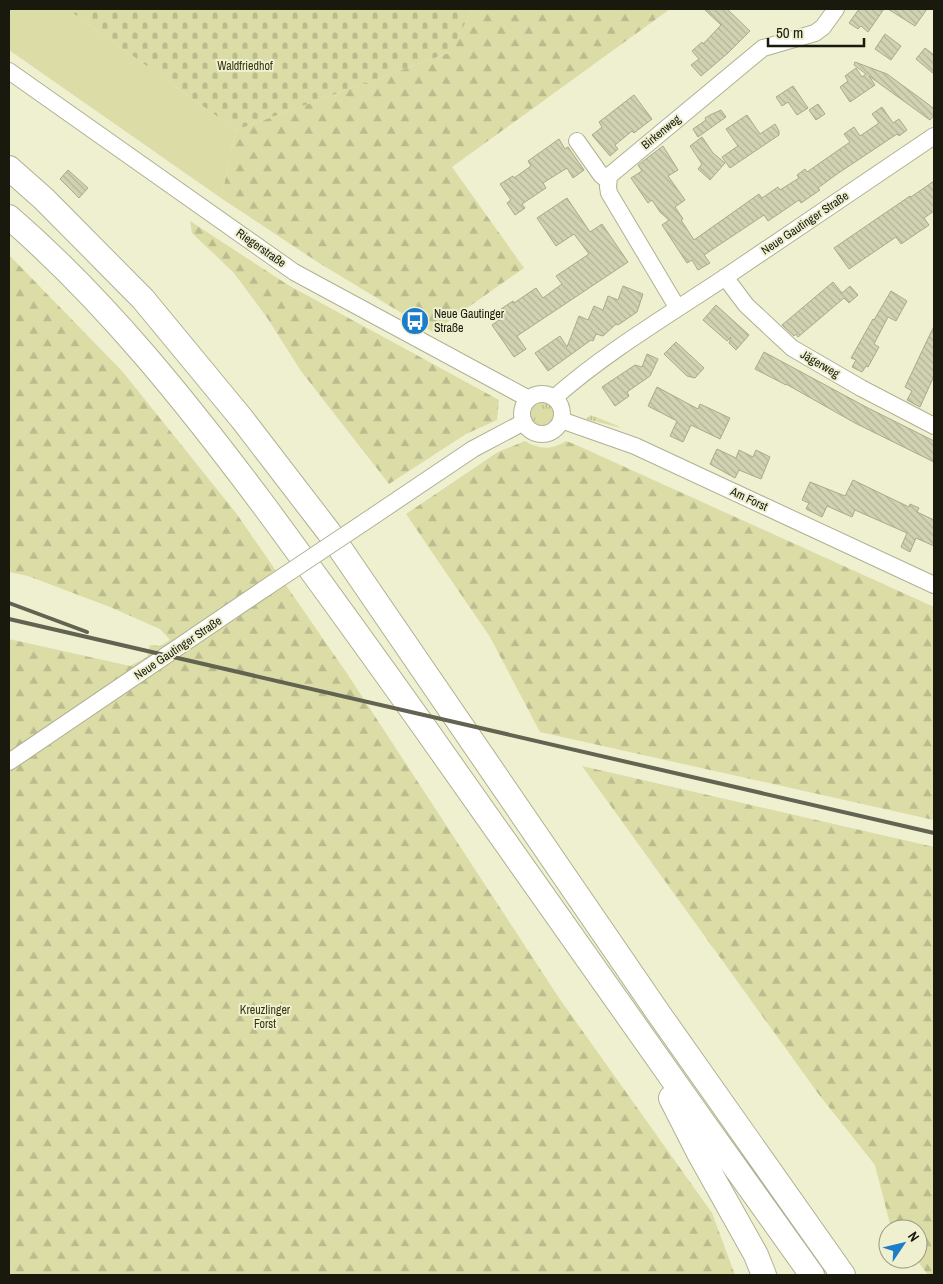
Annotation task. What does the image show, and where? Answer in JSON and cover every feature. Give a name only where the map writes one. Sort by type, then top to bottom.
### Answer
[{"type":"highway","points":[[9,168],[44,199],[143,299],[242,419],[328,531],[659,1014],[843,1275]]},
{"type":"highway","points":[[9,217],[35,240],[117,323],[212,436],[348,618],[637,1031],[812,1275]]},
{"type":"highway","points":[[637,1031],[691,1138],[756,1255],[764,1275]]},
{"type":"street","name":"Birkenweg","points":[[608,181],[609,176],[614,170],[763,48],[815,33],[823,27],[836,9]]},
{"type":"street","name":"Riegerstraße","points":[[9,71],[294,272],[529,399]]},
{"type":"street","name":"Neue Gautinger Straße","points":[[554,398],[589,370],[678,308],[934,136]]},
{"type":"street","points":[[578,141],[601,175],[608,181],[609,193],[678,308]]},
{"type":"street","name":"Jägerweg","points":[[725,277],[746,305],[792,348],[861,388],[934,426]]},
{"type":"street","points":[[542,394],[554,398],[561,408],[561,420],[558,426],[547,434],[534,432],[528,428],[524,422],[523,410],[529,399],[542,394]]},
{"type":"street","name":"Am Forst","points":[[561,420],[635,446],[934,586]]},
{"type":"street","name":"Neue Gautinger Straße","points":[[9,762],[473,449],[524,422]]},
{"type":"green space","points":[[9,9],[67,9],[236,130],[221,198],[9,50]]},
{"type":"green space","name":"Waldfriedhof","points":[[67,9],[472,9],[451,52],[236,130]]},
{"type":"green space","points":[[472,9],[670,9],[452,167],[524,268],[433,332],[319,263],[221,198],[236,130],[451,52]]},
{"type":"green space","points":[[190,221],[288,285],[499,400],[497,420],[466,434],[389,484],[301,371],[268,319],[234,273],[192,233]]},
{"type":"green space","name":"Kreuzlinger Forst","points":[[9,255],[122,371],[236,513],[346,672],[559,998],[712,1213],[735,1275],[9,1275],[9,639],[130,666],[147,657],[150,645],[160,646],[170,640],[160,629],[110,607],[28,576],[9,572]]},
{"type":"green space","points":[[542,401],[551,405],[555,414],[551,423],[542,427],[533,423],[529,414],[533,405]]},
{"type":"green space","points":[[591,415],[618,426],[621,428],[586,419]]},
{"type":"green space","points":[[525,441],[546,448],[566,441],[574,444],[934,607],[934,820],[540,732],[490,637],[406,514],[498,452]]},
{"type":"green space","points":[[582,766],[934,847],[934,1275],[928,1275],[924,1269],[928,1269],[928,1219],[889,1219],[875,1165],[820,1096]]},
{"type":"building","points":[[704,9],[727,9],[750,31],[701,76],[691,65],[699,59],[692,51],[702,42],[703,44],[721,25]]},
{"type":"building","points":[[859,9],[884,9],[868,32],[861,26],[858,29],[849,23]]},
{"type":"building","points":[[888,9],[927,9],[915,26]]},
{"type":"building","points":[[885,34],[901,46],[891,60],[875,49]]},
{"type":"building","points":[[925,48],[934,55],[934,74],[916,59]]},
{"type":"building","points":[[855,62],[887,74],[934,109],[934,115],[930,120],[869,76],[875,85],[850,102],[840,87],[848,81],[845,76],[856,68],[862,77],[866,74],[854,65]]},
{"type":"building","points":[[793,86],[808,108],[797,115],[788,102],[782,106],[776,97]]},
{"type":"building","points":[[634,95],[652,119],[634,133],[632,131],[615,145],[618,149],[610,156],[592,135],[602,127],[599,122]]},
{"type":"building","points":[[818,104],[825,114],[816,120],[809,110]]},
{"type":"building","points":[[882,107],[893,123],[899,119],[907,130],[899,136],[897,134],[837,174],[818,188],[820,190],[801,203],[799,200],[768,221],[764,215],[704,255],[710,263],[698,270],[692,260],[687,263],[662,225],[669,220],[660,212],[652,200],[648,203],[631,178],[642,171],[638,165],[663,146],[678,170],[668,176],[685,200],[675,207],[694,240],[759,194],[762,198],[778,187],[780,190],[799,178],[797,175],[805,169],[807,172],[850,142],[844,134],[854,127],[860,136],[879,123],[872,114]]},
{"type":"building","points":[[721,110],[726,117],[698,137],[693,129],[706,120],[705,118]]},
{"type":"building","points":[[747,115],[760,134],[775,124],[779,135],[730,168],[722,157],[738,146],[726,129]]},
{"type":"building","points":[[702,137],[713,153],[725,163],[710,180],[698,169],[702,164],[690,146]]},
{"type":"building","points":[[559,139],[565,149],[568,147],[584,170],[573,178],[567,168],[543,183],[546,188],[522,204],[525,208],[515,215],[507,203],[511,200],[500,184],[513,176],[514,178],[531,166],[528,161]]},
{"type":"building","points":[[68,170],[88,188],[79,198],[60,179]]},
{"type":"building","points":[[934,181],[934,211],[924,218],[929,225],[901,244],[896,237],[849,269],[834,248]]},
{"type":"building","points":[[567,198],[590,232],[602,224],[628,262],[517,336],[526,349],[514,357],[492,325],[505,316],[501,309],[513,301],[514,303],[536,288],[543,298],[562,284],[556,276],[589,254],[574,234],[556,246],[537,218]]},
{"type":"building","points":[[833,282],[842,293],[850,286],[858,295],[849,303],[844,298],[798,337],[796,334],[794,336],[782,325]]},
{"type":"building","points":[[623,286],[643,294],[637,312],[618,325],[616,324],[603,336],[596,334],[593,341],[591,340],[548,371],[535,353],[560,336],[567,347],[579,316],[588,320],[594,306],[603,310],[608,296],[618,300]]},
{"type":"building","points":[[891,291],[907,301],[896,321],[888,317],[874,344],[879,347],[868,367],[866,366],[862,372],[852,367],[856,360],[851,358]]},
{"type":"building","points":[[716,305],[749,335],[736,350],[729,343],[731,337],[727,341],[703,320]]},
{"type":"building","points":[[934,326],[934,376],[920,407],[907,400],[912,391],[905,387]]},
{"type":"building","points":[[676,342],[704,368],[695,378],[687,376],[664,354]]},
{"type":"building","points":[[764,352],[934,441],[934,462],[855,423],[786,384],[755,369]]},
{"type":"building","points":[[647,354],[658,359],[650,376],[627,392],[629,396],[615,406],[602,387],[635,365],[642,367]]},
{"type":"building","points":[[657,387],[698,409],[700,404],[730,418],[720,439],[691,425],[683,442],[670,436],[677,421],[648,406]]},
{"type":"building","points":[[717,449],[736,458],[739,450],[753,457],[756,450],[770,457],[761,479],[739,470],[735,478],[710,464]]},
{"type":"building","points":[[853,480],[909,507],[910,504],[919,508],[917,512],[934,520],[934,546],[916,538],[910,552],[901,547],[907,533],[855,510],[852,517],[827,506],[822,517],[806,509],[809,503],[802,500],[810,482],[845,496]]},
{"type":"railway","points":[[9,603],[87,632]]},
{"type":"railway","points":[[9,619],[934,833]]},
{"type":"place","name":"Neue Gautinger Straße","points":[[415,321]]}]
